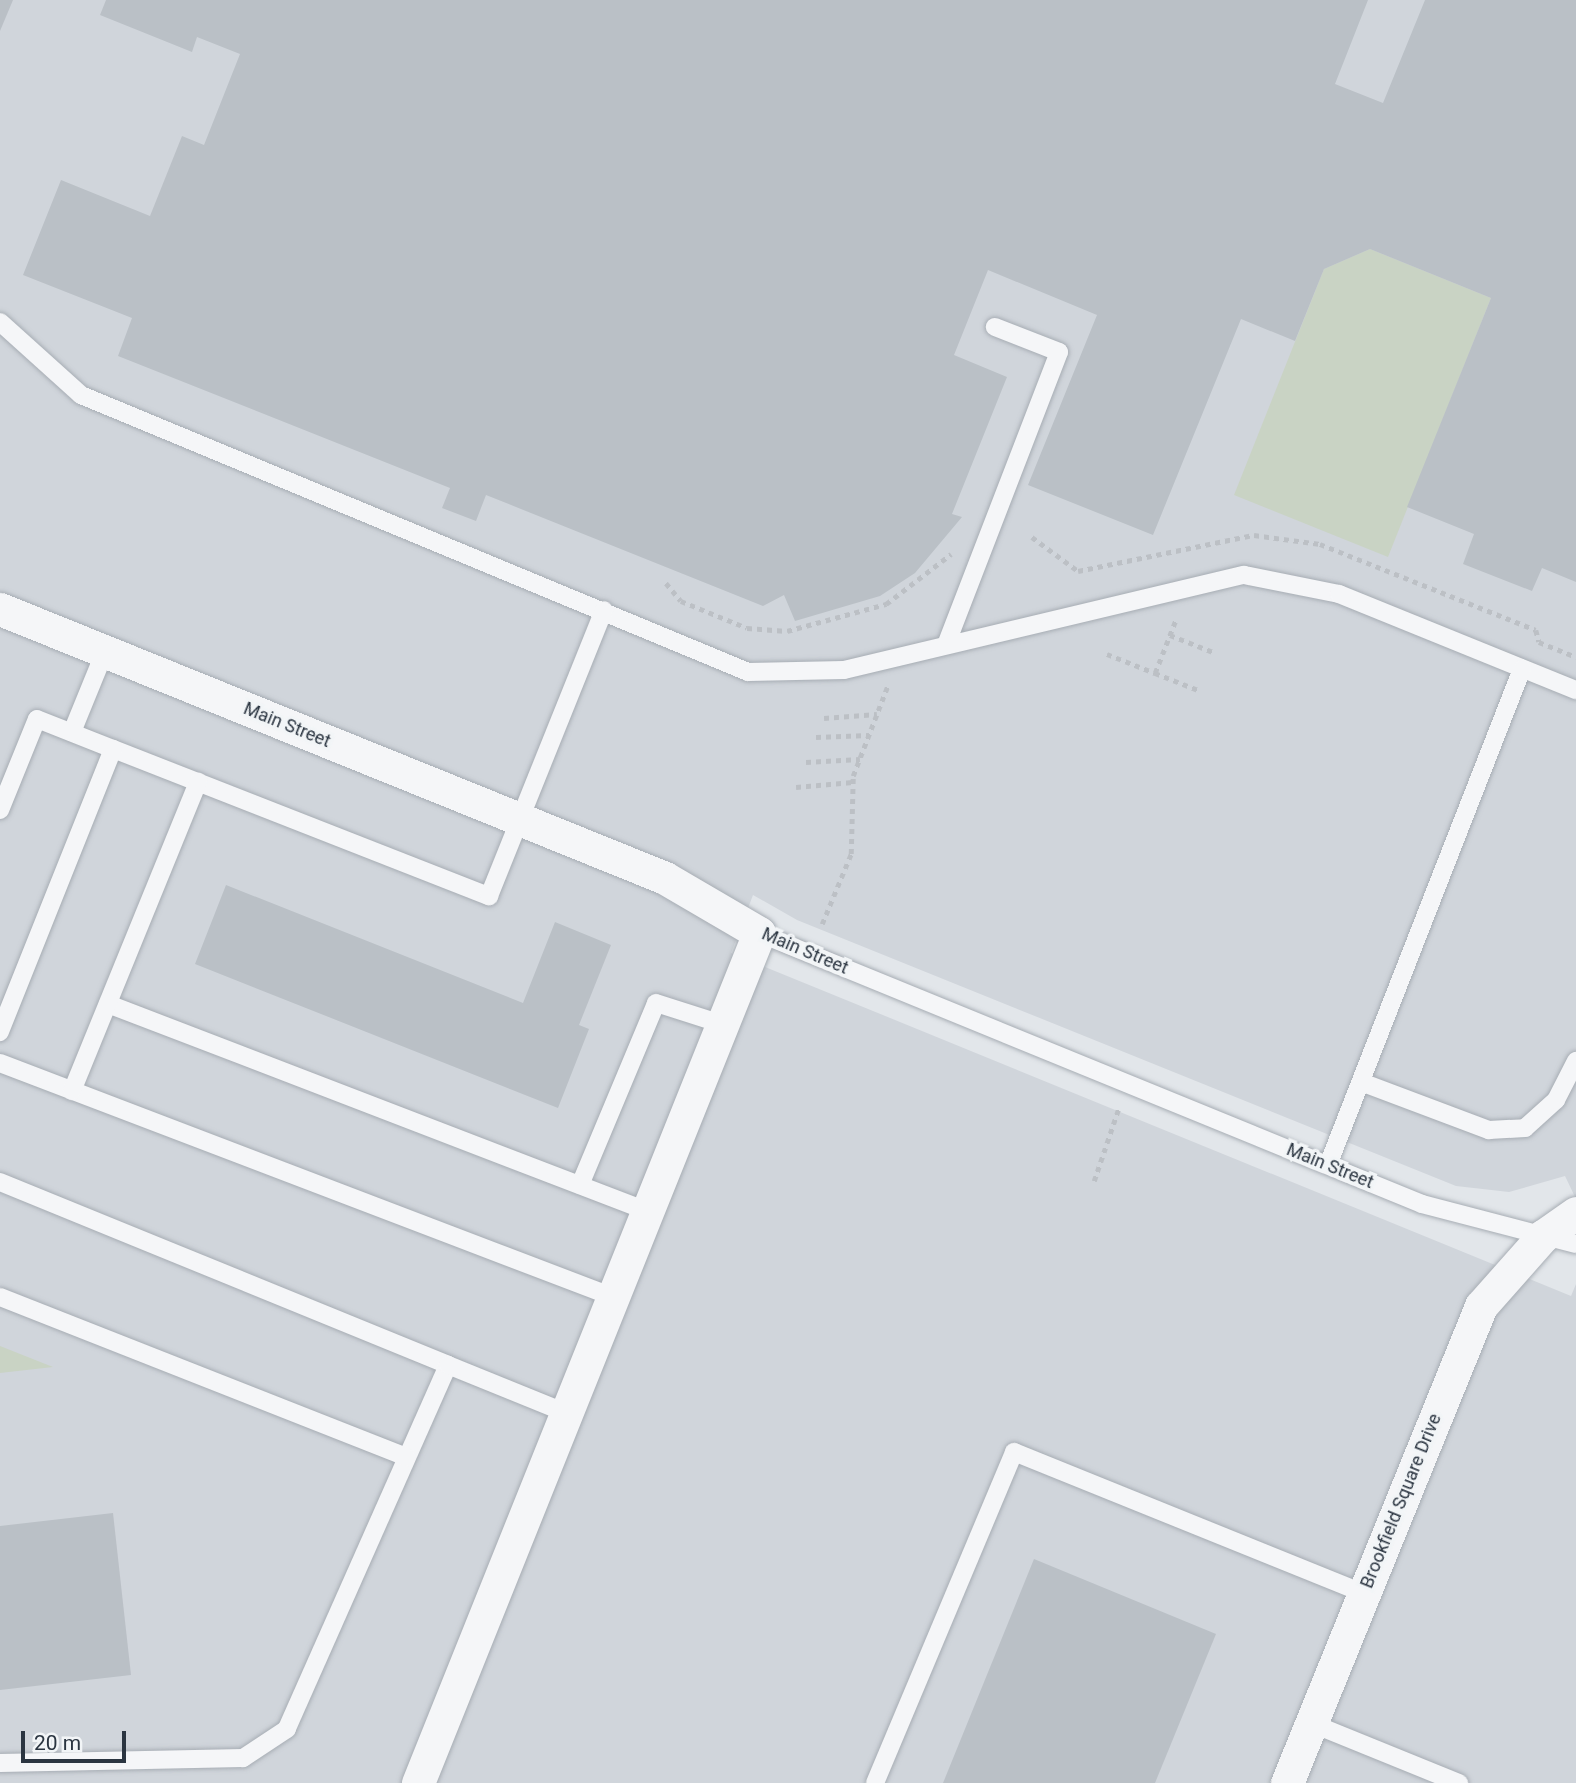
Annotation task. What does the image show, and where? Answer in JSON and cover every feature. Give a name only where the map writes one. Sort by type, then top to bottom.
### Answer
[{"type":"street","name":"Main Street","points":[[0,609],[686,888],[759,933]]},
{"type":"street","points":[[418,1783],[759,933]]},
{"type":"street","name":"Brookfield Square Drive","points":[[1287,1783],[1481,1306],[1544,1236],[1576,1213]]},
{"type":"lane","points":[[0,323],[81,395],[748,672],[779,676],[844,670],[1244,575],[1339,594],[1576,690]]},
{"type":"lane","points":[[946,645],[1059,352],[995,327]]},
{"type":"lane","points":[[0,810],[37,719],[489,896],[604,610]]},
{"type":"lane","points":[[72,732],[104,651]]},
{"type":"lane","points":[[1328,1165],[1521,669]]},
{"type":"lane","points":[[0,1032],[113,749]]},
{"type":"lane","points":[[72,1091],[198,782]]},
{"type":"lane","name":"Main Street","points":[[759,933],[1422,1204],[1576,1244]]},
{"type":"lane","points":[[580,1185],[656,1003],[722,1024]]},
{"type":"lane","points":[[108,1004],[647,1211]]},
{"type":"lane","points":[[1361,1082],[1489,1130],[1525,1128],[1556,1100],[1576,1061]]},
{"type":"lane","points":[[0,1063],[613,1297]]},
{"type":"lane","points":[[0,1182],[566,1413]]},
{"type":"lane","points":[[0,1297],[407,1457]]},
{"type":"lane","points":[[0,1763],[243,1758],[287,1729],[448,1365]]},
{"type":"lane","points":[[875,1783],[1014,1452],[1363,1593]]},
{"type":"lane","points":[[1311,1723],[1458,1783]]},
{"type":"path","points":[[666,583],[681,601],[736,623],[787,631],[886,604],[915,587],[958,543]]},
{"type":"path","points":[[1154,673],[1176,618]]},
{"type":"path","points":[[1170,635],[1213,652]]},
{"type":"path","points":[[1107,654],[1198,690]]},
{"type":"path","points":[[822,924],[851,854],[853,782],[890,680]]},
{"type":"path","points":[[824,718],[877,714]]},
{"type":"path","points":[[816,737],[869,735]]},
{"type":"path","points":[[806,762],[860,759]]},
{"type":"path","points":[[796,787],[853,782]]},
{"type":"path","points":[[1094,1181],[1127,1083]]},
{"type":"shaded area","points":[[0,0],[1576,0],[1576,1199],[1565,1176],[1509,1192],[1456,1186],[797,920],[753,895],[731,953],[1571,1296],[1576,1284],[1576,1783],[0,1783]]},
{"type":"green space","points":[[1370,249],[1491,298],[1388,557],[1234,495],[1324,269]]},
{"type":"green space","points":[[0,1346],[53,1367],[0,1373]]},
{"type":"building","points":[[0,0],[13,0],[0,31]]},
{"type":"building","points":[[106,0],[1368,0],[1335,84],[1383,103],[1425,0],[1576,0],[1576,582],[1542,568],[1532,591],[1463,564],[1474,534],[1407,507],[1491,298],[1370,249],[1324,269],[1295,341],[1241,319],[1153,535],[1028,485],[1097,315],[988,270],[954,355],[1007,377],[952,514],[962,517],[915,573],[880,596],[795,621],[784,595],[763,606],[486,495],[476,521],[442,508],[450,488],[118,356],[132,318],[23,275],[61,180],[150,216],[182,136],[204,145],[240,54],[197,37],[192,52],[100,15]]},
{"type":"building","points":[[226,885],[523,1003],[555,922],[611,945],[579,1025],[589,1029],[558,1108],[195,964]]},
{"type":"building","points":[[113,1513],[131,1675],[0,1690],[0,1526]]},
{"type":"building","points":[[1034,1559],[1216,1634],[1155,1783],[943,1783]]}]
